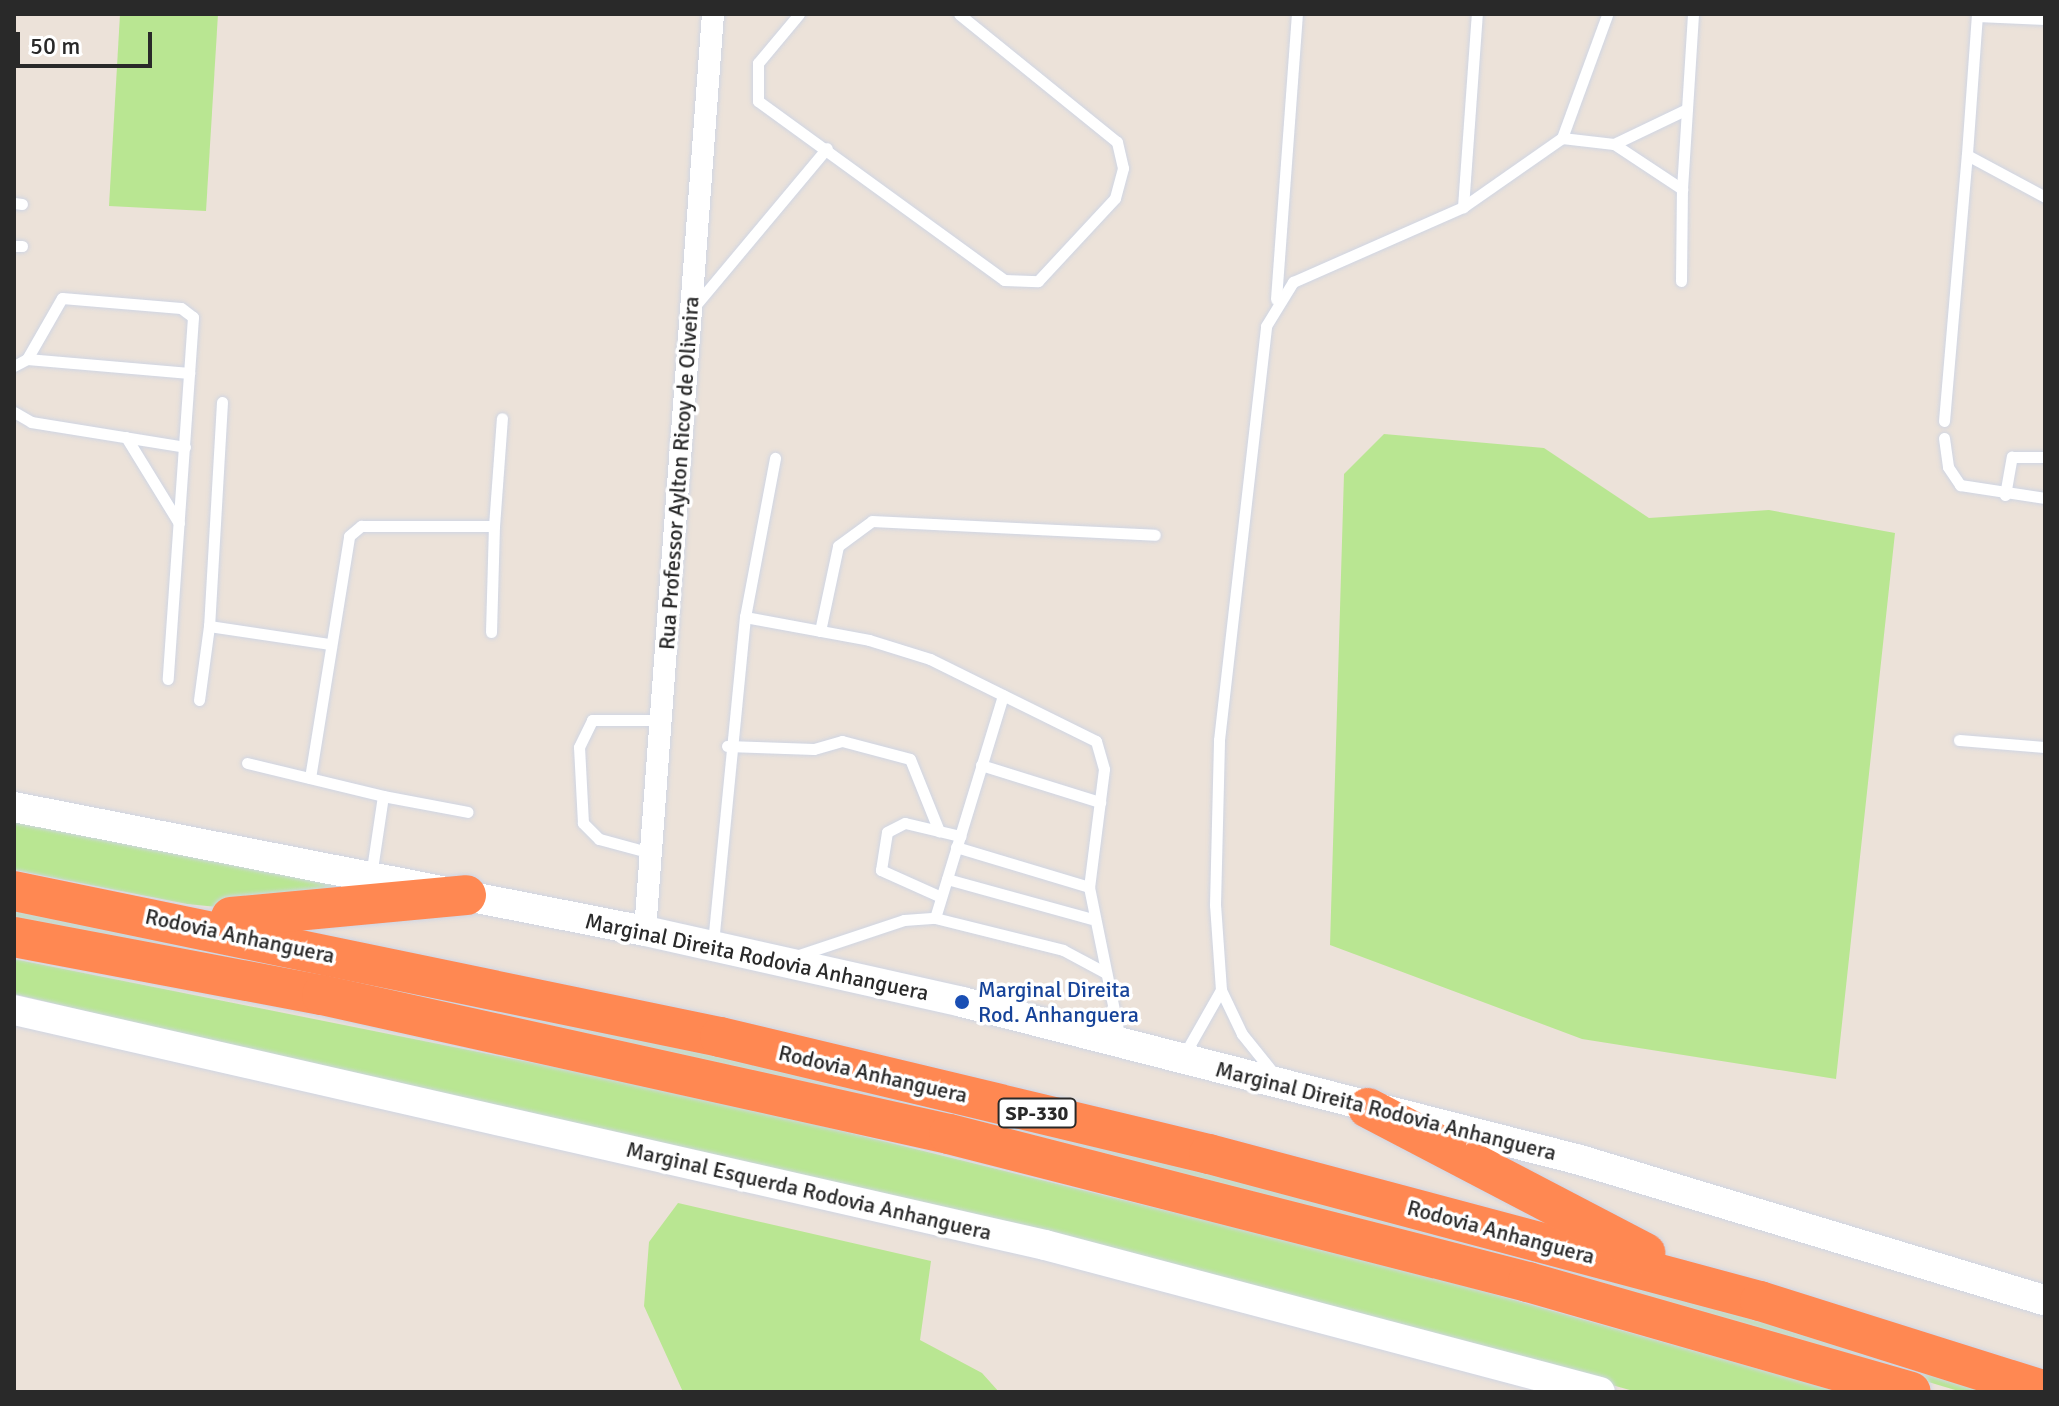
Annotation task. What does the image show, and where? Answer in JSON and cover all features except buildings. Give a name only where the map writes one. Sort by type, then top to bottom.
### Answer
[{"type":"highway","name":"Rodovia Anhanguera","points":[[14,891],[751,1045],[1209,1154],[1760,1301],[2045,1391]]},
{"type":"highway","points":[[60,899],[240,918],[466,895]]},
{"type":"highway","name":"Rodovia Anhanguera","points":[[14,937],[322,995],[949,1134],[1528,1282],[1911,1392]]},
{"type":"highway","points":[[1368,1108],[1470,1156],[1618,1241],[1760,1301]]},
{"type":"street","name":"Rua Professor Aylton Ricoy de Oliveira","points":[[645,931],[713,14]]},
{"type":"street","name":"Marginal Direita Rodovia Anhanguera","points":[[14,807],[713,945],[1121,1043],[1580,1160],[2045,1300]]},
{"type":"street","name":"Marginal Esquerda Rodovia Anhanguera","points":[[14,1010],[1045,1245],[1600,1392]]},
{"type":"lane","points":[[799,14],[758,63],[753,84],[758,101],[827,148],[1004,280],[1038,281],[1115,198],[1123,168],[1117,142],[959,14]]},
{"type":"lane","points":[[1283,1085],[1242,1034],[1221,990],[1215,905],[1219,740],[1266,326],[1276,300],[1297,14]]},
{"type":"lane","points":[[1463,207],[1477,14]]},
{"type":"lane","points":[[1681,281],[1682,189],[1693,14]]},
{"type":"lane","points":[[1276,300],[1293,282],[1463,207],[1562,138],[1607,15]]},
{"type":"lane","points":[[1944,421],[1977,15],[2045,19]]},
{"type":"lane","points":[[1614,144],[1687,109]]},
{"type":"lane","points":[[1562,138],[1614,144],[1682,189]]},
{"type":"lane","points":[[691,310],[827,148]]},
{"type":"lane","points":[[1967,155],[2045,197]]},
{"type":"lane","points":[[14,366],[27,359],[62,298],[181,308],[193,317],[168,679]]},
{"type":"lane","points":[[27,359],[189,373]]},
{"type":"lane","points":[[199,700],[209,626],[222,402]]},
{"type":"lane","points":[[14,412],[185,447]]},
{"type":"lane","points":[[491,632],[494,526],[502,418]]},
{"type":"lane","points":[[126,437],[179,523]]},
{"type":"lane","points":[[1944,438],[1948,467],[1960,485],[2005,495],[2045,498]]},
{"type":"lane","points":[[2005,495],[2012,457],[2045,457]]},
{"type":"lane","points":[[713,945],[727,746],[745,617],[775,458]]},
{"type":"lane","points":[[820,631],[838,546],[872,521],[1155,535]]},
{"type":"lane","points":[[310,778],[341,555],[361,526],[494,526]]},
{"type":"lane","points":[[745,617],[820,631],[930,659],[1096,741],[1104,769],[1089,887],[1092,919],[1121,1043]]},
{"type":"lane","points":[[209,626],[329,644]]},
{"type":"lane","points":[[935,918],[1003,695]]},
{"type":"lane","points":[[651,853],[599,839],[583,823],[579,747],[592,720],[661,720]]},
{"type":"lane","points":[[1959,740],[2045,747]]},
{"type":"lane","points":[[727,746],[814,749],[842,741],[910,759],[923,777],[939,831]]},
{"type":"lane","points":[[247,763],[383,796],[468,812]]},
{"type":"lane","points":[[981,765],[1100,802]]},
{"type":"lane","points":[[371,877],[383,796]]},
{"type":"lane","points":[[941,897],[881,870],[895,823],[939,831],[958,841],[1089,887]]},
{"type":"lane","points":[[947,879],[1092,919]]},
{"type":"lane","points":[[781,961],[904,920],[935,918],[1063,950],[1106,973]]},
{"type":"lane","points":[[1182,1058],[1221,990]]},
{"type":"green space","points":[[120,14],[218,14],[206,211],[109,206]]},
{"type":"green space","points":[[1384,434],[1544,448],[1649,518],[1769,510],[1895,533],[1836,1079],[1582,1039],[1330,945],[1344,474]]},
{"type":"green space","points":[[14,816],[394,889],[227,908],[187,904],[14,870]]},
{"type":"green space","points":[[14,903],[1120,1142],[2016,1392],[1962,1392],[1720,1320],[14,925]]},
{"type":"green space","points":[[14,959],[704,1097],[1412,1271],[1840,1392],[1637,1392],[1414,1330],[14,994]]},
{"type":"green space","points":[[678,1203],[931,1261],[920,1340],[982,1373],[999,1392],[683,1392],[644,1306],[649,1242]]},
{"type":"place","name":"Marginal Direita Rod. Anhanguera","points":[[962,1002]]}]
